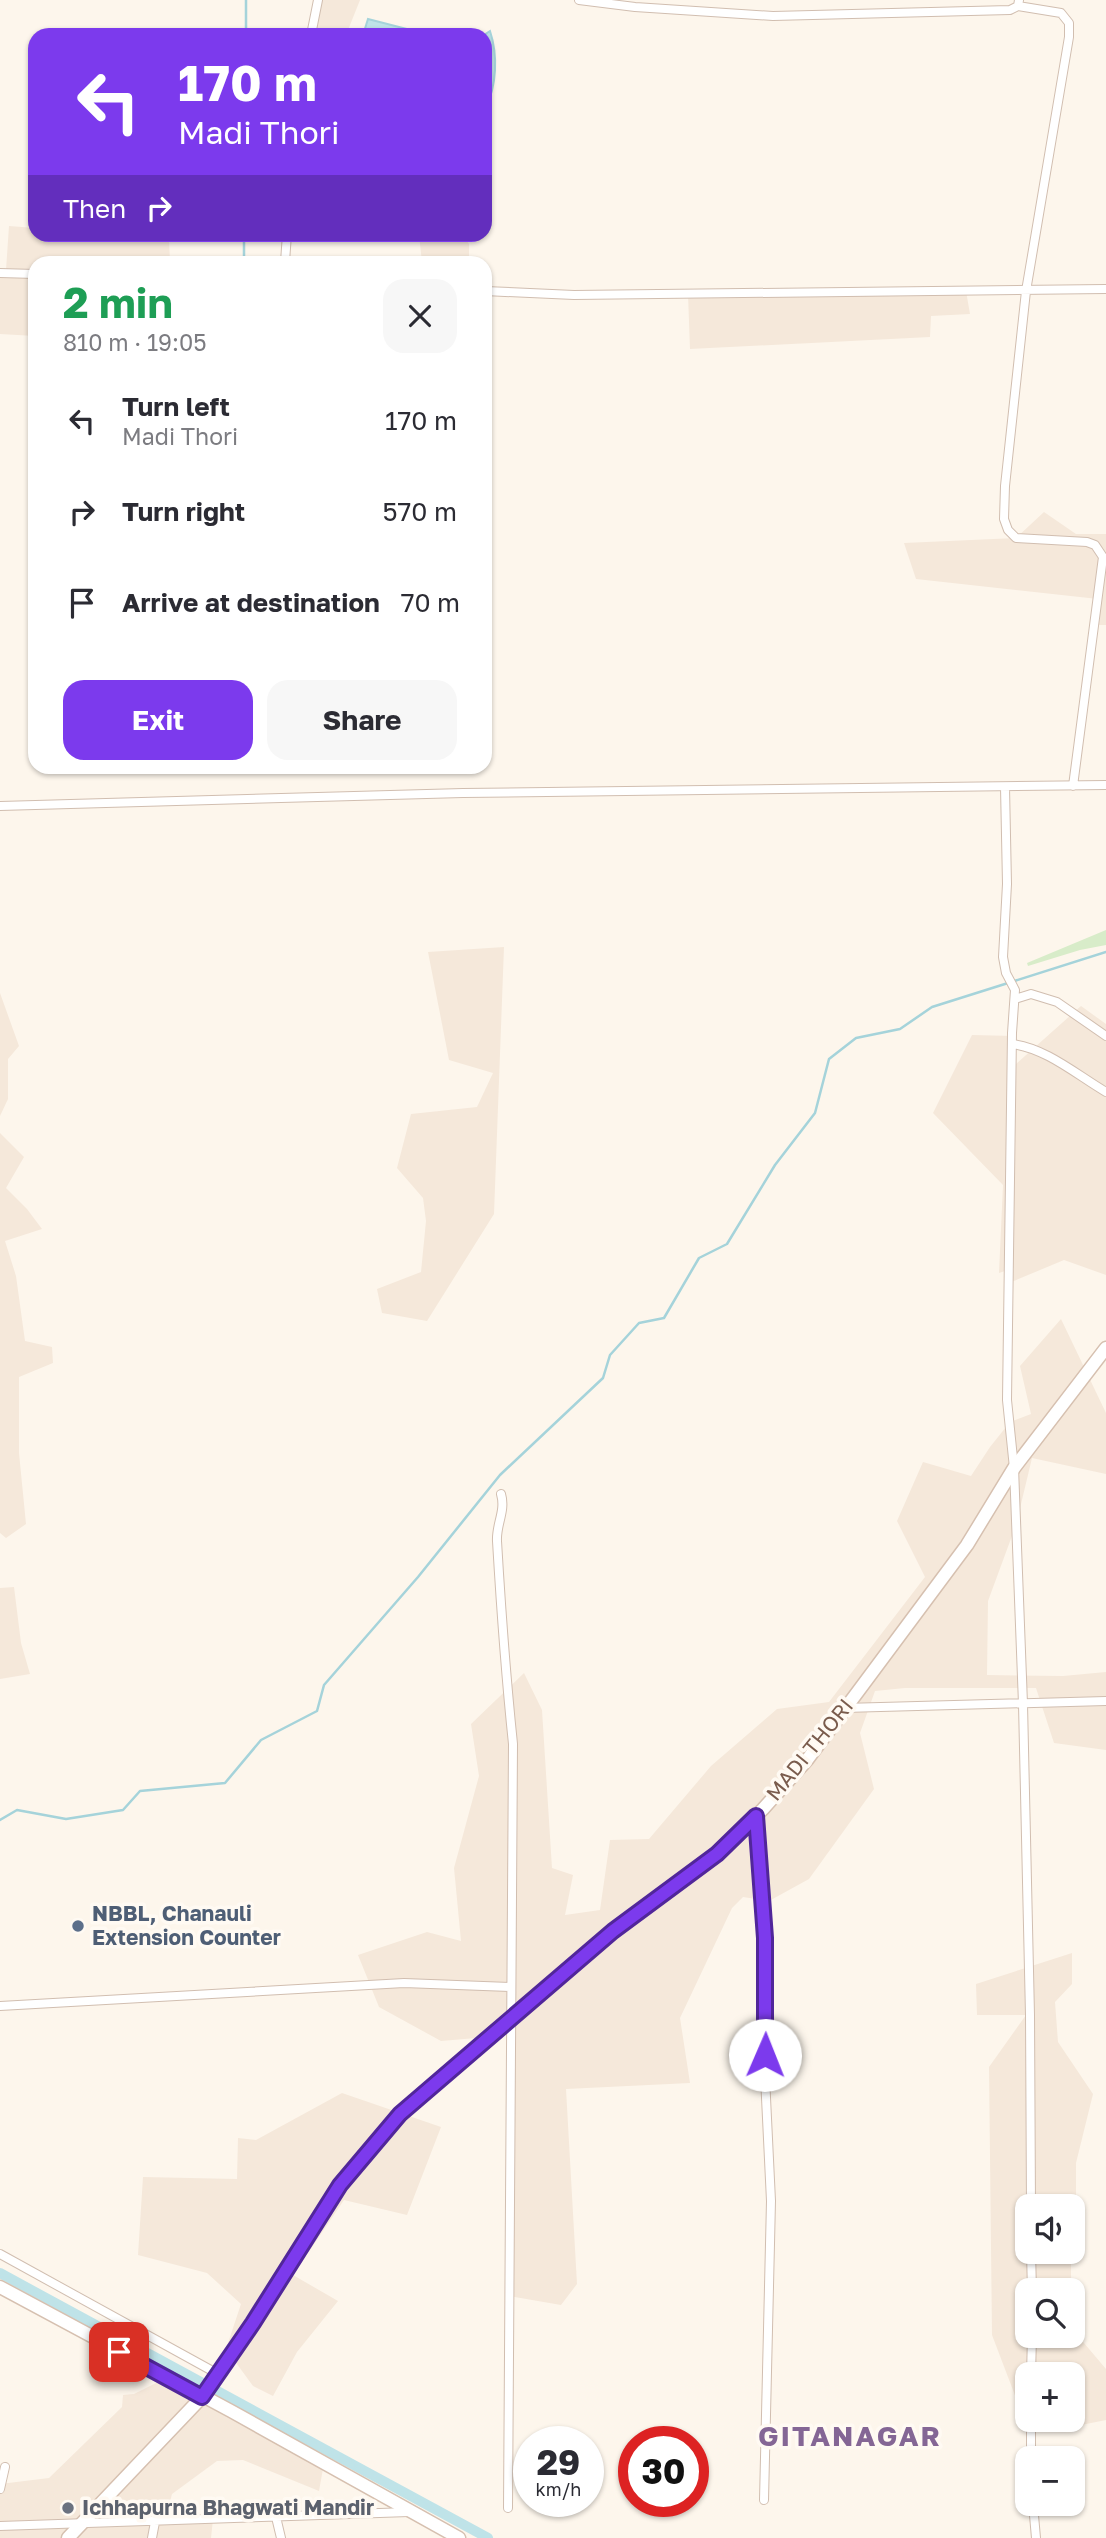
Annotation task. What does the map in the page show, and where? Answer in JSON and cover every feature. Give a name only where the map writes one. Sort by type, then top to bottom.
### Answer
[{"type":"main road","name":"MADI THORI","points":[[68,2538],[203,2396],[253,2323],[340,2185],[400,2114],[510,2017],[665,1890],[717,1854],[756,1816],[807,1759],[967,1545],[1014,1468],[1106,1348]]},
{"type":"main road","points":[[0,2287],[412,2512],[443,2534],[459,2538]]},
{"type":"street","points":[[312,28],[318,0]]},
{"type":"street","points":[[579,0],[635,7],[773,16],[1010,10],[1019,3],[1061,13],[1069,23],[1069,37],[1026,290],[1004,486],[1004,519],[1016,538],[1028,541],[1087,542],[1095,545],[1103,557],[1073,786]]},
{"type":"street","points":[[0,273],[28,274]]},
{"type":"street","points":[[492,290],[574,295],[1106,289]]},
{"type":"street","points":[[0,806],[463,793],[1106,785]]},
{"type":"street","points":[[1004,787],[1007,884],[1003,957],[1015,994],[1007,1400],[1014,1468],[1023,1704],[1031,2194]]},
{"type":"street","points":[[1015,994],[1031,994],[1057,1002],[1106,1036]]},
{"type":"street","points":[[1012,1044],[1026,1046],[1106,1092]]},
{"type":"street","points":[[502,1494],[505,1506],[497,1532],[504,1667],[513,1744],[508,2508]]},
{"type":"street","points":[[844,1708],[1106,1701]]},
{"type":"street","points":[[756,1816],[765,1938],[765,2077],[771,2201],[764,2500]]},
{"type":"street","points":[[0,2006],[404,1983],[510,1987]]},
{"type":"street","points":[[0,2254],[215,2377]]},
{"type":"street","points":[[0,2489],[5,2467]]},
{"type":"street","points":[[0,2526],[412,2512]]},
{"type":"street","points":[[1034,2516],[1036,2538]]},
{"type":"street","points":[[276,2517],[281,2538]]},
{"type":"street","points":[[152,2538],[155,2522]]},
{"type":"shaded area","points":[[318,0],[360,0],[349,28],[312,28]]},
{"type":"shaded area","points":[[9,226],[28,227],[28,242],[169,242],[170,256],[28,256],[28,270],[6,270]]},
{"type":"shaded area","points":[[420,242],[469,244],[469,256],[421,256]]},
{"type":"shaded area","points":[[0,277],[28,277],[28,336],[0,334]]},
{"type":"shaded area","points":[[966,291],[970,314],[931,316],[930,337],[690,349],[688,294]]},
{"type":"shaded area","points":[[1044,512],[1076,534],[1106,534],[1106,625],[1095,625],[1098,599],[916,579],[904,543],[1016,538]]},
{"type":"shaded area","points":[[504,947],[494,1214],[427,1321],[382,1313],[377,1289],[421,1272],[426,1221],[423,1198],[397,1168],[411,1114],[477,1107],[493,1073],[449,1060],[428,952]]},
{"type":"shaded area","points":[[0,993],[19,1046],[8,1059],[8,1099],[0,1116]]},
{"type":"shaded area","points":[[1081,1006],[1106,1024],[1106,1275],[1064,1260],[1009,1283],[1014,1268],[999,1273],[1003,1185],[933,1113],[972,1035],[1014,1036],[1015,1166],[1016,1064]]},
{"type":"shaded area","points":[[0,1133],[24,1157],[6,1188],[42,1229],[5,1241],[16,1276],[25,1341],[52,1347],[53,1363],[19,1377],[19,1453],[26,1524],[6,1538],[0,1533]]},
{"type":"shaded area","points":[[1061,1319],[1106,1413],[1106,1474],[1032,1458],[1016,1525],[988,1601],[987,1675],[1063,1676],[1106,1672],[1106,1750],[1054,1743],[1036,1688],[905,1688],[875,1691],[860,1733],[874,1789],[809,1879],[769,1901],[743,1897],[732,1908],[680,2018],[690,2083],[566,2089],[577,2284],[561,2305],[509,2296],[510,2017],[476,2038],[441,2041],[379,2007],[358,1955],[427,1932],[461,1941],[454,1868],[479,1776],[471,1724],[524,1673],[542,1710],[552,1868],[573,1875],[565,1915],[600,1910],[610,1840],[649,1839],[711,1766],[777,1709],[829,1702],[925,1577],[897,1521],[923,1462],[971,1476],[1010,1422],[1031,1414],[1020,1366]]},
{"type":"shaded area","points":[[14,1587],[21,1643],[30,1674],[0,1679],[0,1588]]},
{"type":"shaded area","points":[[1072,1953],[1072,1984],[1055,2002],[1058,2042],[1093,2094],[1076,2163],[1076,2194],[1015,2194],[1015,2264],[1071,2264],[1071,2278],[1015,2278],[1015,2348],[1085,2348],[1085,2344],[1106,2369],[1106,2420],[1085,2424],[1085,2362],[1015,2362],[1015,2395],[992,2335],[989,2067],[1026,2015],[977,2015],[976,1984]]},
{"type":"shaded area","points":[[342,2093],[441,2127],[407,2215],[344,2200],[293,2275],[338,2301],[297,2352],[273,2396],[253,2386],[226,2349],[241,2304],[207,2273],[138,2255],[143,2177],[237,2179],[238,2138],[256,2140]]},
{"type":"shaded area","points":[[166,2378],[324,2463],[319,2491],[243,2460],[217,2461],[172,2494],[165,2521],[213,2519],[211,2538],[0,2538],[0,2484],[49,2478],[122,2407],[123,2395],[134,2394]]},
{"type":"green space","points":[[1106,930],[1106,945],[1028,966],[1027,963]]},
{"type":"water","points":[[368,19],[403,28],[365,28]]},
{"type":"water","points":[[492,40],[494,50],[492,90]]},
{"type":"waterway","points":[[246,0],[246,28]]},
{"type":"waterway","points":[[244,242],[244,256]]},
{"type":"waterway","points":[[0,1820],[17,1810],[66,1819],[123,1810],[140,1791],[225,1783],[261,1740],[317,1711],[324,1685],[418,1577],[500,1475],[603,1378],[610,1355],[639,1323],[664,1318],[699,1258],[727,1244],[775,1165],[815,1113],[829,1059],[856,1038],[900,1029],[932,1007],[1106,952]]},
{"type":"waterway","points":[[0,2273],[488,2538]]},
{"type":"place","name":"NBBL, Chanauli Extension Counter","points":[[78,1926]]},
{"type":"place","name":"Ichhapurna Bhagwati Mandir","points":[[68,2508]]},
{"type":"district","name":"GITANAGAR","points":[[850,2436]]},
{"type":"route","points":[[119,2352],[202,2397],[253,2323],[340,2185],[400,2114],[613,1931],[717,1854],[756,1816],[765,1938],[765,2055]]}]
